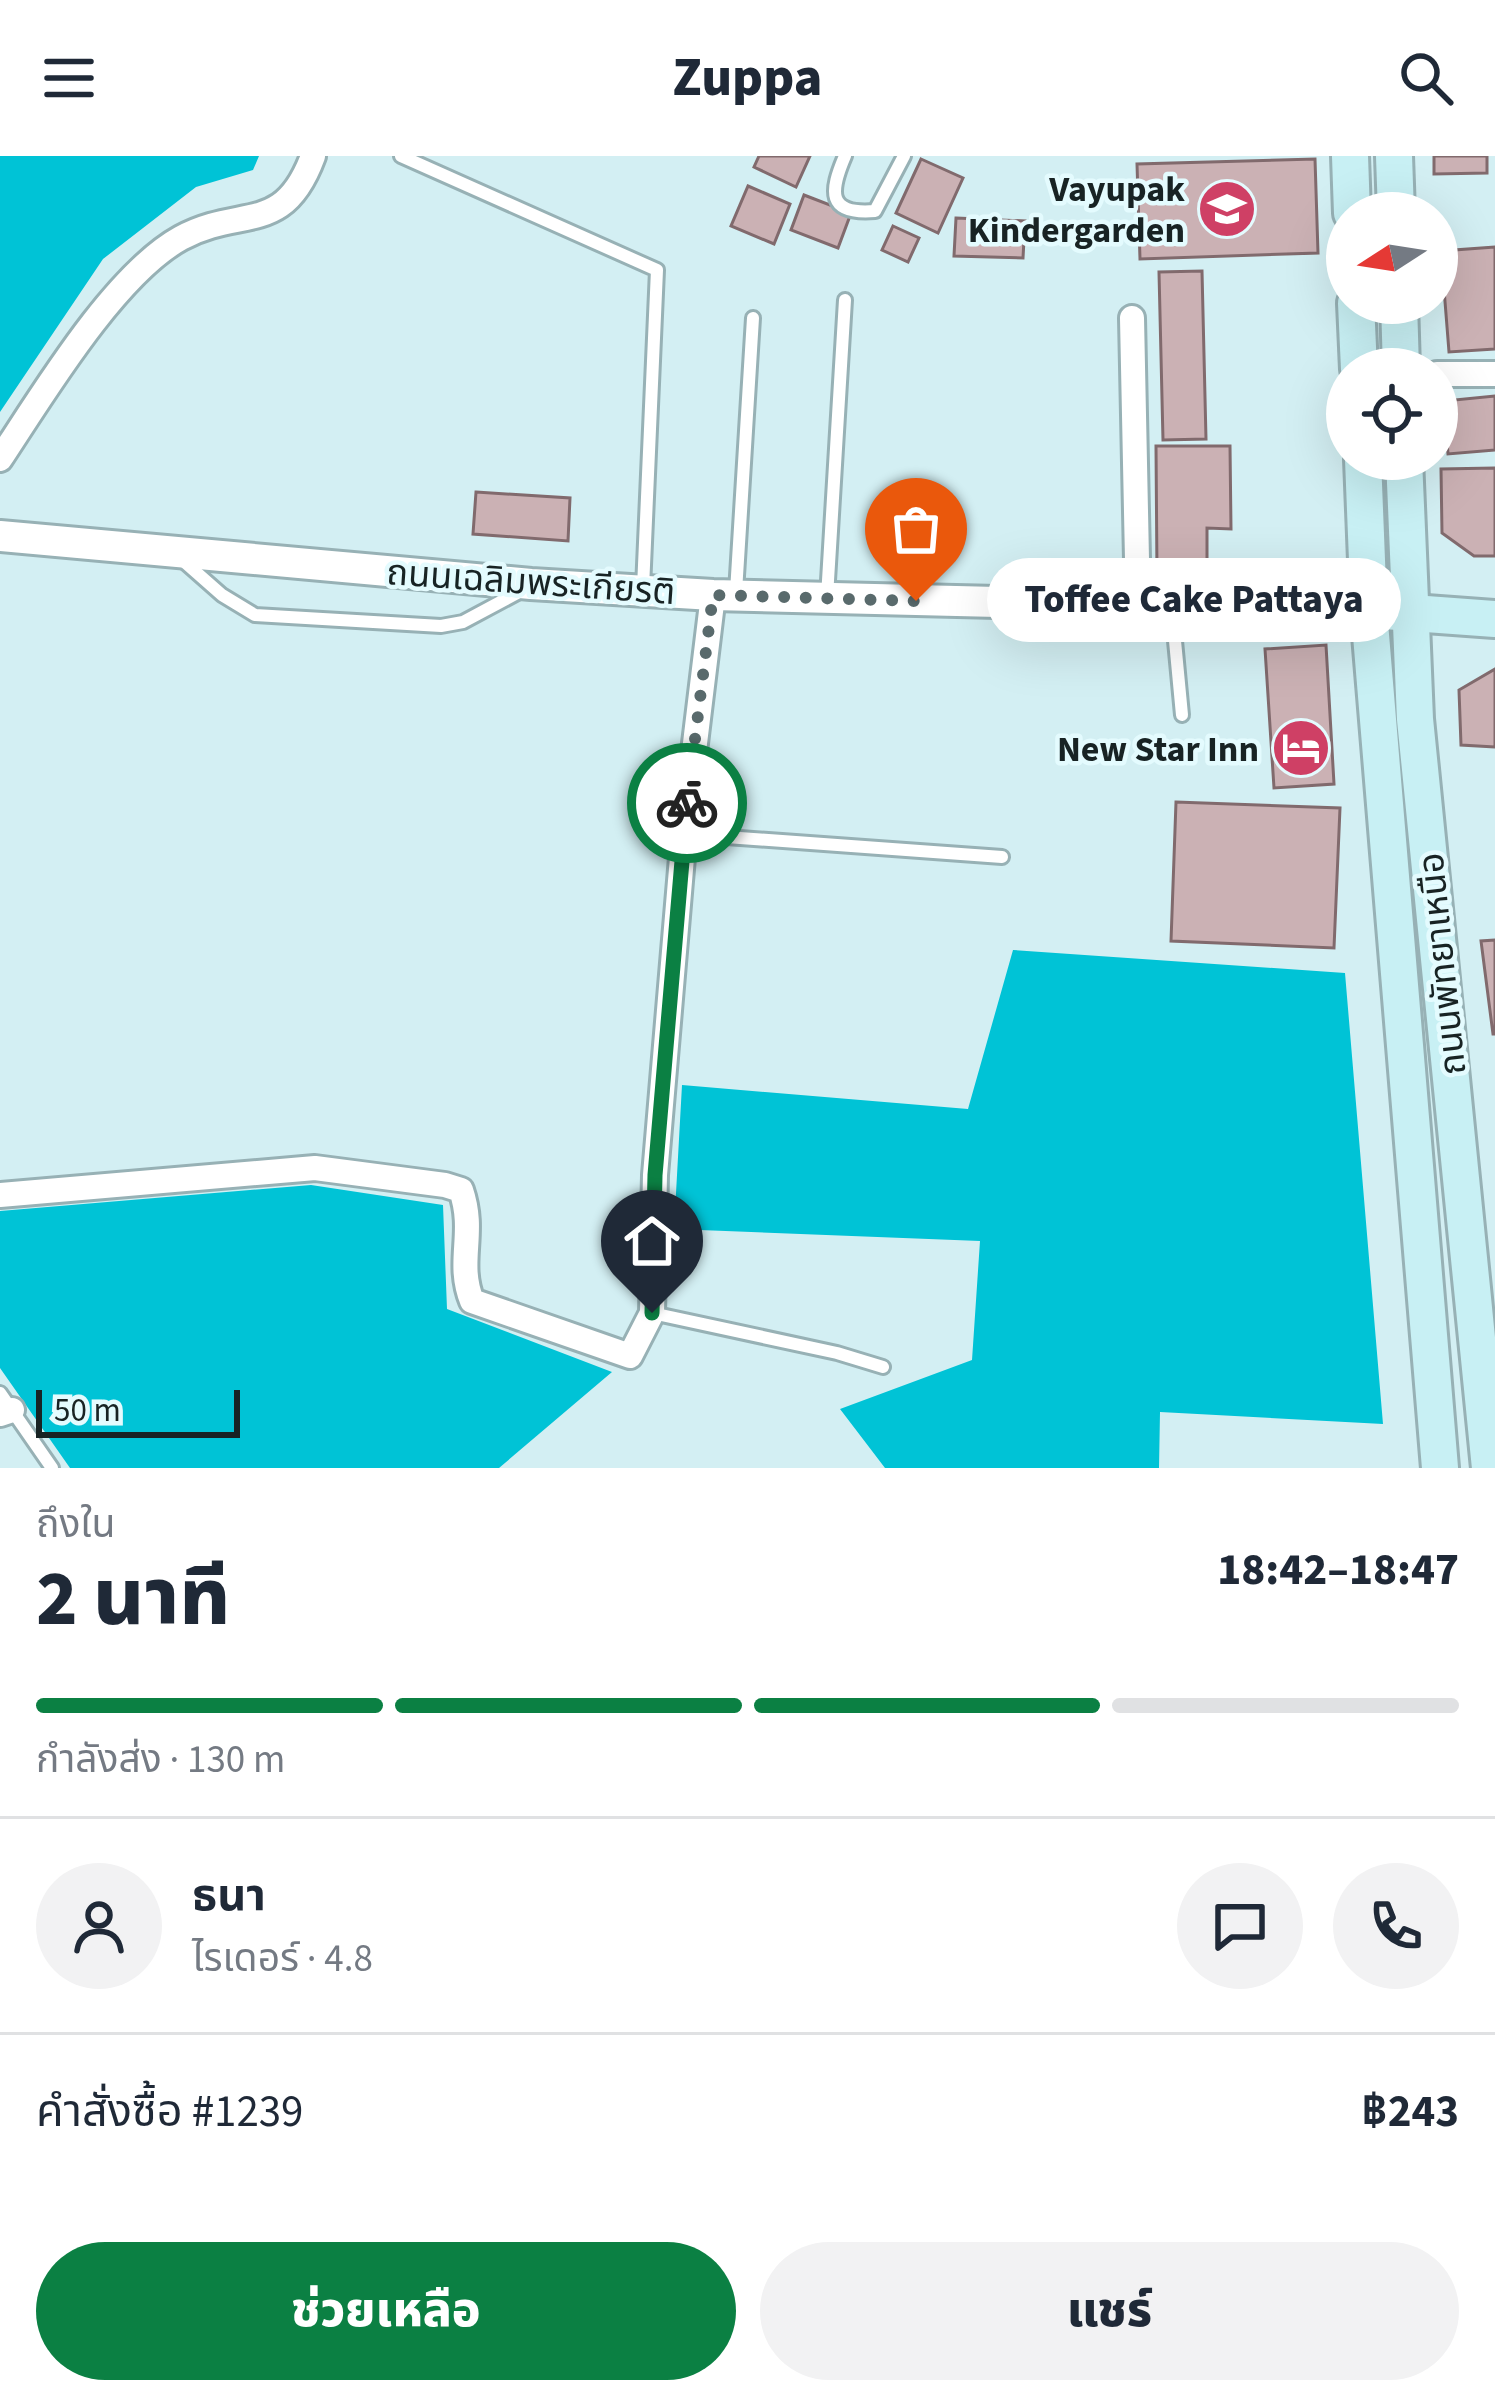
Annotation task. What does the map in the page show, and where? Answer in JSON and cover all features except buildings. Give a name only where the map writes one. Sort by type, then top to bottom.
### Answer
[{"type":"main road","points":[[1350,156],[1351,192]]},
{"type":"main road","points":[[1394,156],[1395,192]]},
{"type":"main road","name":"ถนนพัทยาเหนือ","points":[[1364,480],[1369,610],[1440,1468]]},
{"type":"main road","name":"ถนนพัทยาเหนือ","points":[[1406,480],[1415,719],[1488,1377],[1491,1449]]},
{"type":"main road","name":"ถนนเฉลิมพระเกียรติ","points":[[1369,610],[1495,619]]},
{"type":"street","points":[[0,458],[74,347],[138,273],[179,238],[284,206],[302,184],[313,156]]},
{"type":"street","points":[[1132,318],[1138,608]]},
{"type":"street","points":[[1458,374],[1495,374]]},
{"type":"street","name":"ถนนเฉลิมพระเกียรติ","points":[[0,536],[531,584],[725,595],[1369,610]]},
{"type":"street","points":[[0,1195],[315,1168],[445,1185],[461,1190],[470,1216],[464,1280],[472,1301],[630,1356],[652,1313],[655,1175],[684,834],[725,595]]},
{"type":"lane","points":[[401,156],[657,269],[643,590]]},
{"type":"lane","points":[[845,156],[833,183],[834,196],[839,206],[859,212],[874,211],[882,203],[904,156]]},
{"type":"lane","points":[[827,598],[845,299]]},
{"type":"lane","points":[[725,595],[753,318]]},
{"type":"lane","points":[[175,553],[222,595],[255,616],[441,626],[463,622],[531,584]]},
{"type":"lane","points":[[1172,607],[1182,715]]},
{"type":"lane","points":[[684,834],[1002,857]]},
{"type":"lane","points":[[652,1313],[883,1367]]},
{"type":"lane","points":[[4,1406],[52,1468]]},
{"type":"shaded area","points":[[0,156],[259,156],[253,170],[196,187],[103,259],[0,412]]},
{"type":"shaded area","points":[[1013,950],[1345,973],[1383,1424],[1160,1412],[1159,1468],[885,1468],[840,1409],[972,1360],[980,1241],[674,1229],[682,1085],[968,1109]]},
{"type":"shaded area","points":[[311,1185],[443,1205],[447,1309],[612,1372],[499,1468],[70,1468],[0,1368],[0,1211]]},
{"type":"way so far","points":[[687,803],[713,595],[916,601]]},
{"type":"place","name":"Vayupak Kindergarden","points":[[1227,209]]},
{"type":"place","name":"Toffee Cake Pattaya","points":[[916,601]]},
{"type":"place","name":"New Star Inn","points":[[1301,748]]},
{"type":"route","points":[[652,1313],[655,1175],[687,803]]}]
